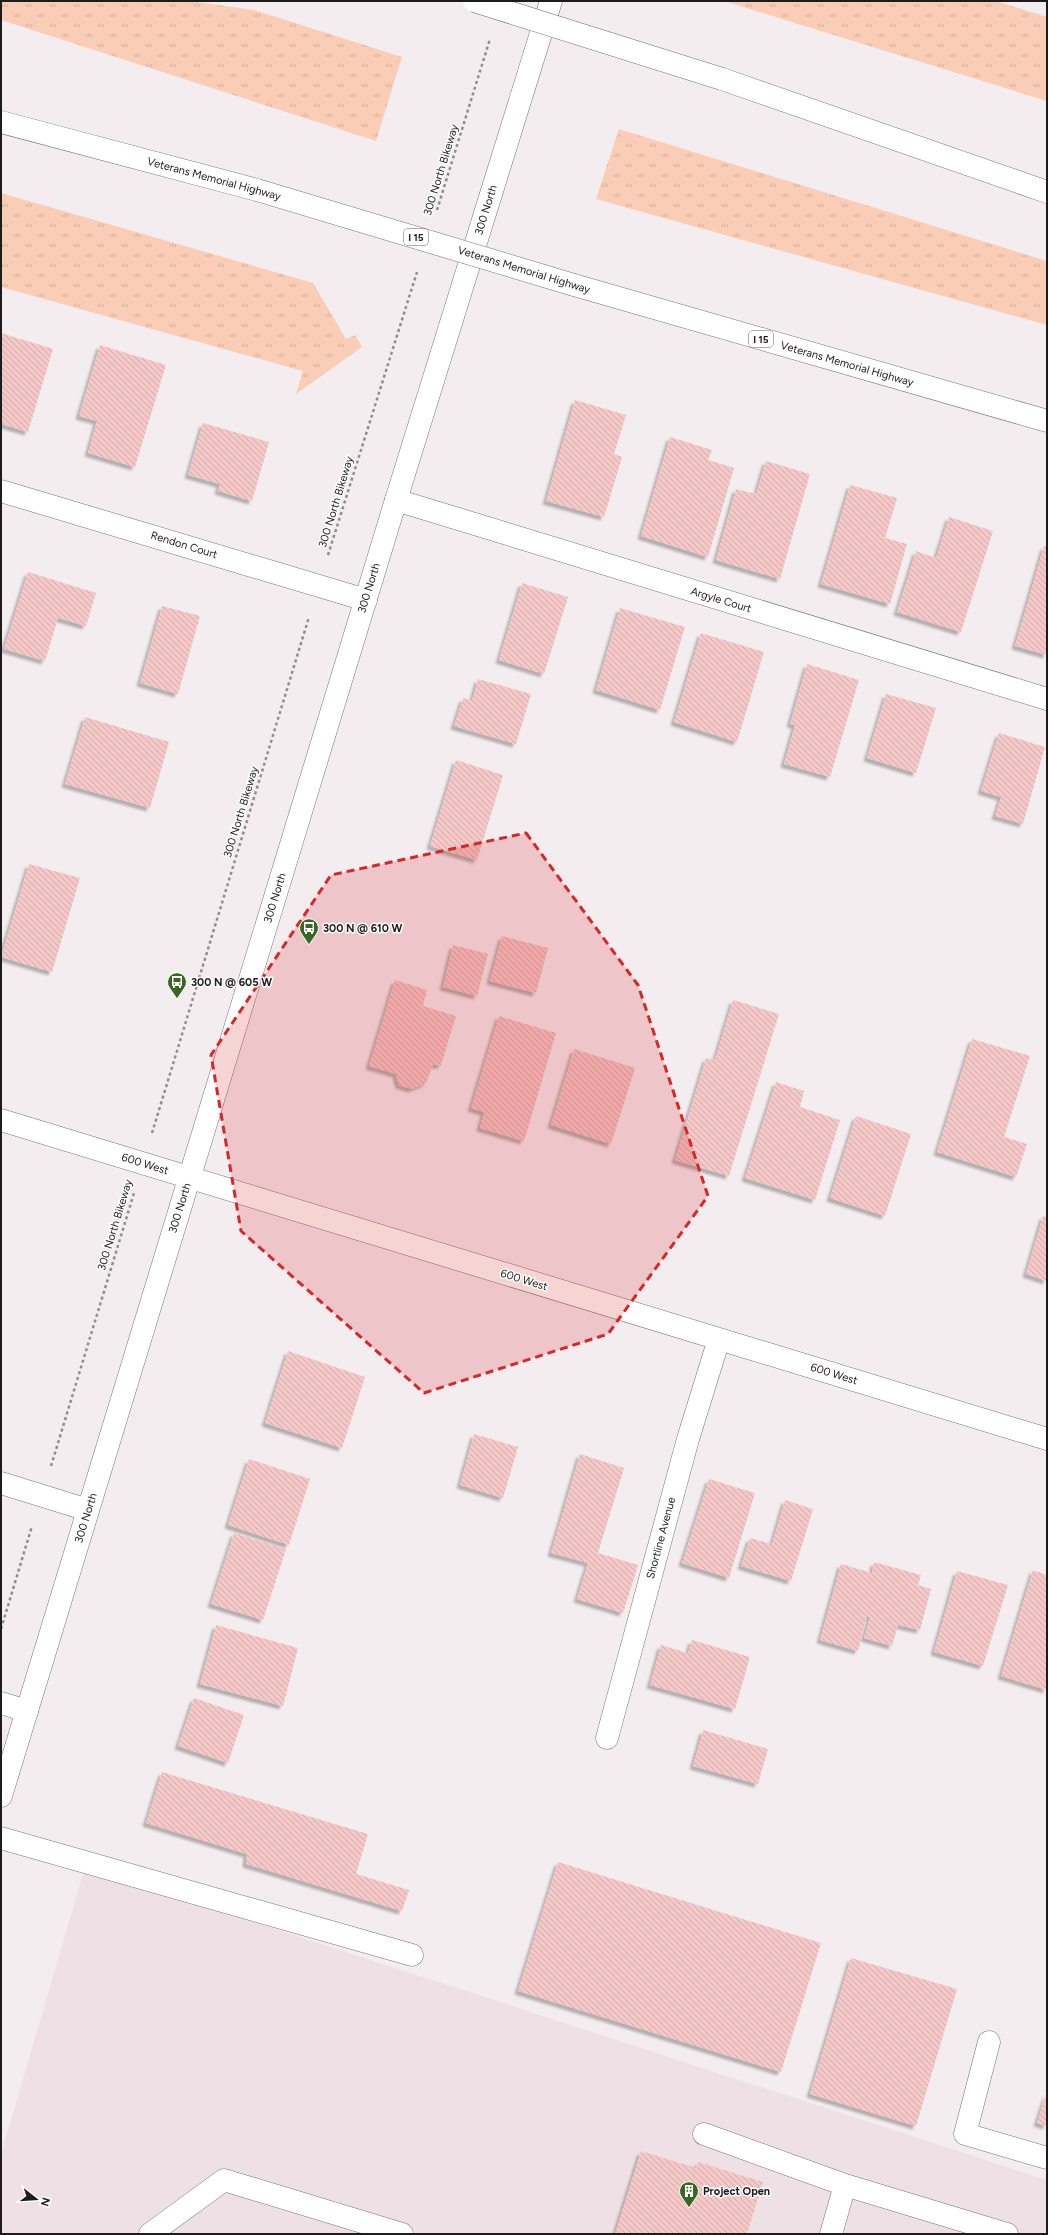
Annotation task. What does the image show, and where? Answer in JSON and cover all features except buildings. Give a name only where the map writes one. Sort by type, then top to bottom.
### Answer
[{"type":"main road","points":[[474,1],[722,79],[1044,191]]},
{"type":"main road","name":"300 North","points":[[1,1796],[396,500],[551,1]]},
{"type":"main road","name":"Veterans Memorial Highway","points":[[1,122],[257,190],[574,285],[1047,421]]},
{"type":"main road","points":[[948,393],[1047,430]]},
{"type":"main road","name":"Rendon Court","points":[[1,491],[366,600]]},
{"type":"main road","name":"Argyle Court","points":[[396,500],[1047,699]]},
{"type":"main road","name":"600 West","points":[[1,1120],[1047,1439]]},
{"type":"main road","name":"Shortline Avenue","points":[[607,1738],[688,1439],[719,1339]]},
{"type":"main road","points":[[1,1483],[88,1510]]},
{"type":"main road","points":[[1,1703],[27,1711]]},
{"type":"main road","points":[[1,1838],[412,1955]]},
{"type":"main road","points":[[990,2042],[965,2134],[1047,2158]]},
{"type":"main road","points":[[704,2134],[845,2185],[1007,2234]]},
{"type":"main road","points":[[150,2234],[224,2180],[402,2234]]},
{"type":"main road","points":[[831,2234],[845,2185]]},
{"type":"path","name":"300 North Bikeway","points":[[435,214],[492,31]]},
{"type":"path","name":"300 North Bikeway","points":[[1,1629],[319,586],[419,267]]},
{"type":"highlighted area","points":[[526,833],[638,985],[708,1196],[608,1334],[424,1393],[241,1231],[211,1055],[331,875]]},
{"type":"shaded area","points":[[85,1867],[1047,2180],[1047,2234],[1,2234],[1,2154]]},
{"type":"green space","points":[[1,1],[189,1],[254,10],[402,57],[376,141],[1,20]]},
{"type":"green space","points":[[724,1],[996,1],[1047,17],[1047,101]]},
{"type":"green space","points":[[619,129],[1047,261],[1047,325],[596,199]]},
{"type":"green space","points":[[1,193],[313,283],[346,339],[355,335],[362,347],[296,394],[303,371],[1,287]]},
{"type":"place","name":"300 N @ 610 W","points":[[309,945]]},
{"type":"place","name":"300 N @ 605 W","points":[[177,999]]},
{"type":"place","name":"Project Open","points":[[689,2208]]}]
